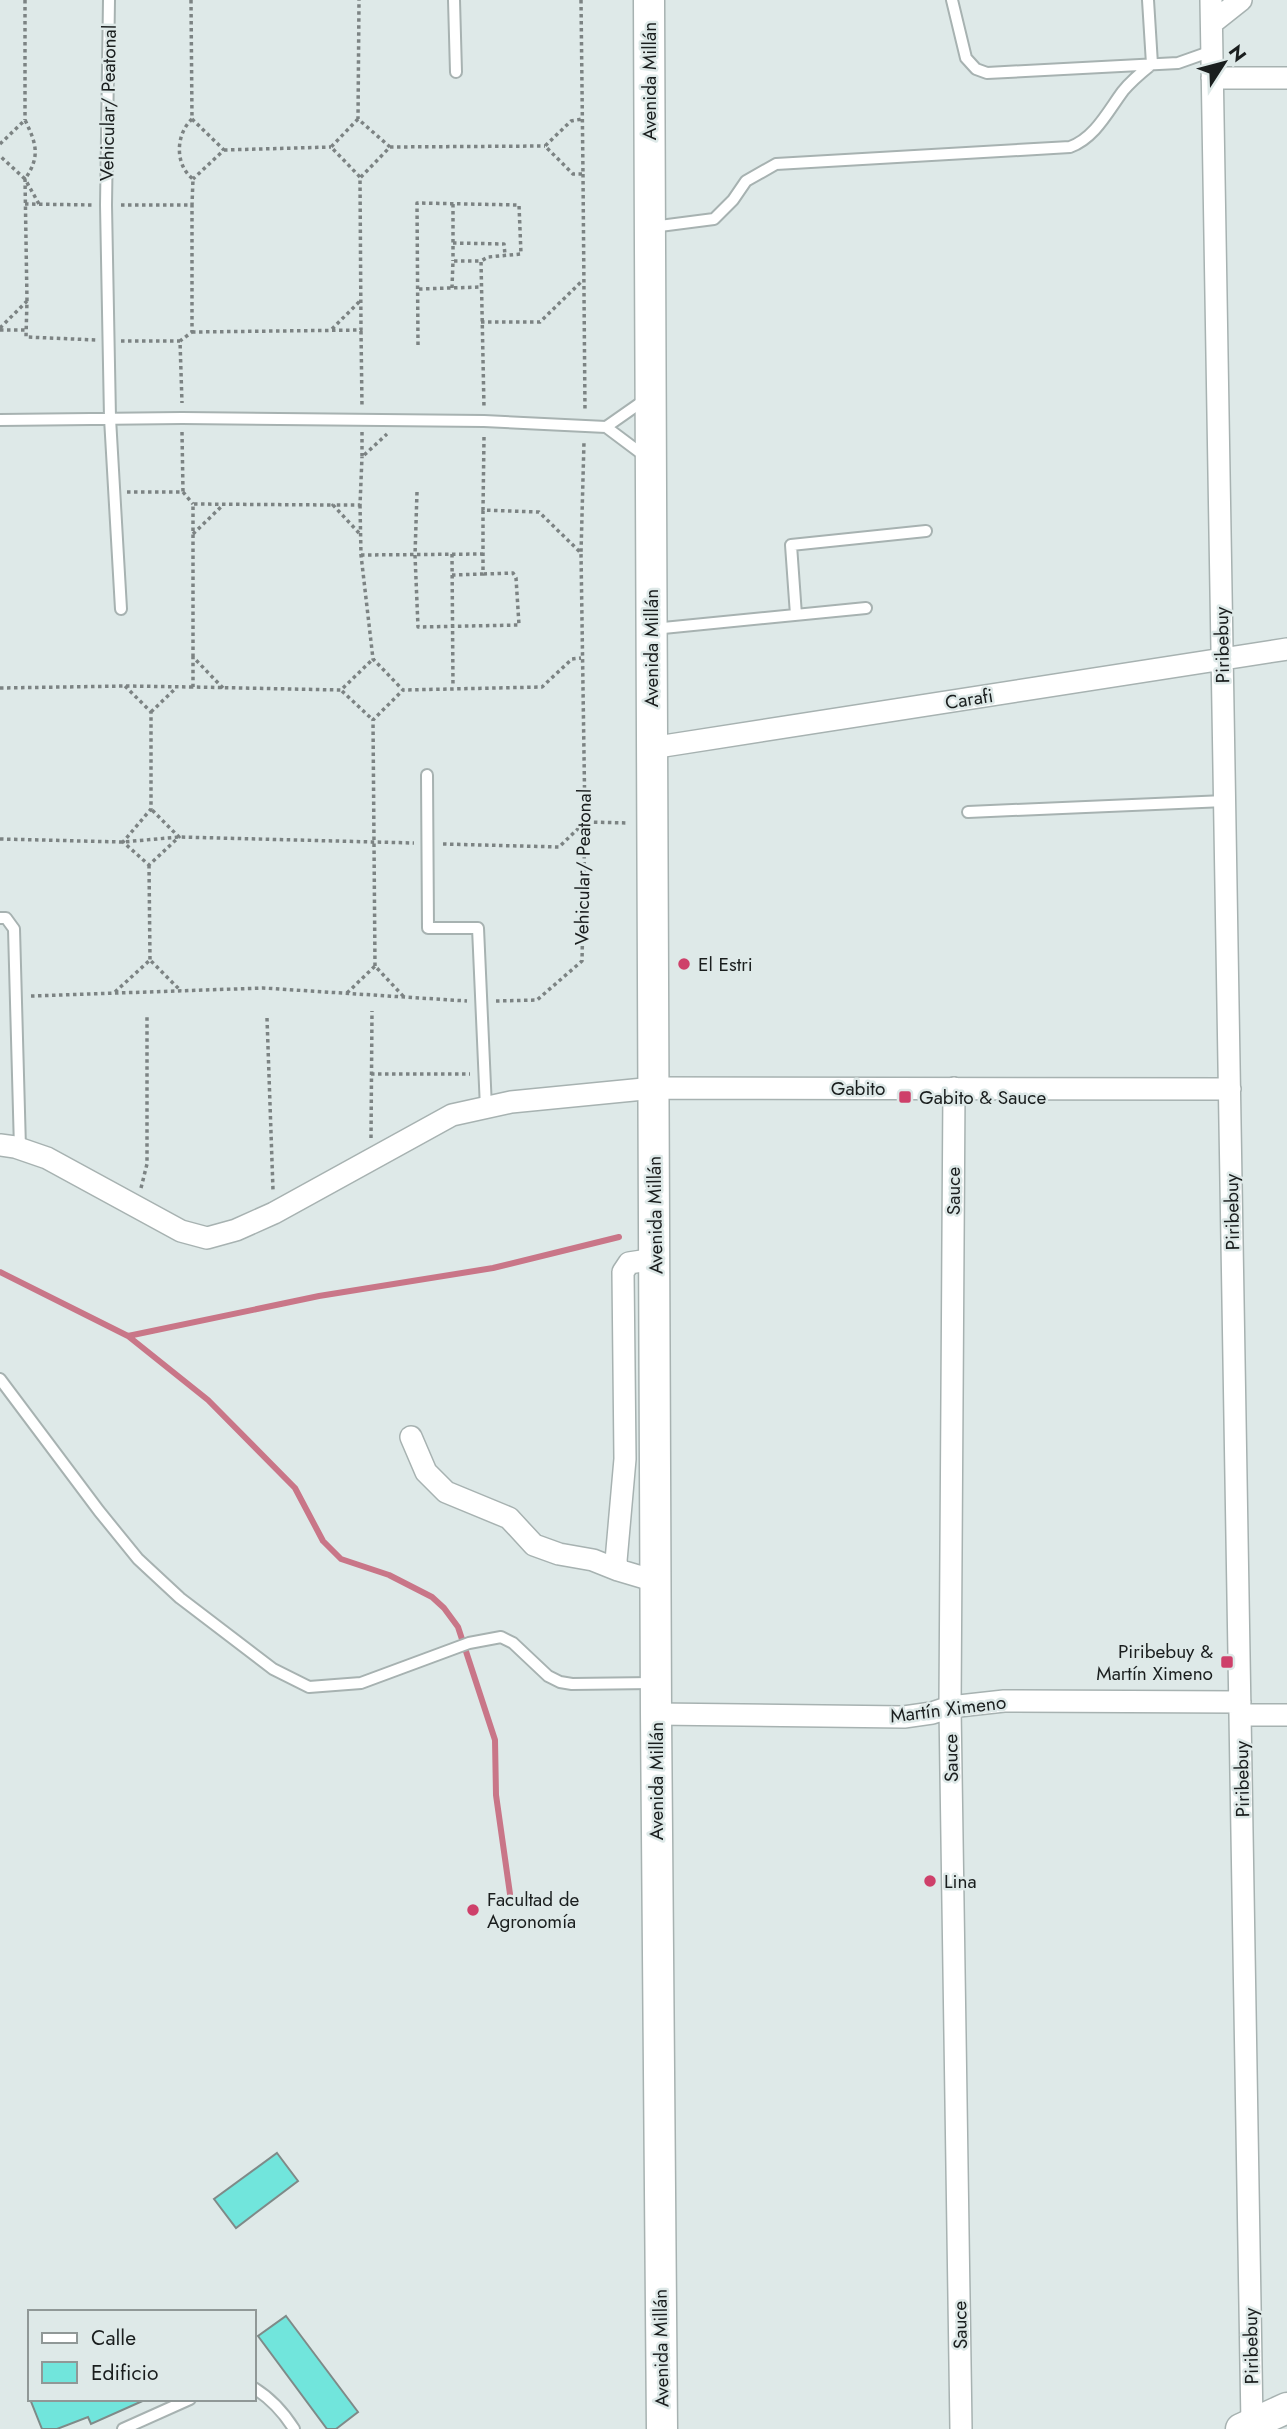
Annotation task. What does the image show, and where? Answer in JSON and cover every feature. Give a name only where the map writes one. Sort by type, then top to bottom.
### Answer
[{"type":"main road","name":"Avenida Millán","points":[[649,0],[655,1581],[662,2429]]},
{"type":"main road","points":[[1247,2426],[1287,2408]]},
{"type":"street","name":"Piribebuy","points":[[1212,0],[1240,1708],[1247,2426]]},
{"type":"street","points":[[1212,23],[1241,0]]},
{"type":"street","points":[[1212,78],[1287,78]]},
{"type":"street","name":"Carafi","points":[[651,748],[1287,649]]},
{"type":"street","points":[[10,1147],[47,1158],[181,1231],[206,1238],[236,1230],[274,1213],[452,1115],[511,1102],[654,1088]]},
{"type":"street","name":"Gabito","points":[[654,1088],[1230,1089]]},
{"type":"street","name":"Sauce","points":[[954,1088],[950,1707],[961,2429]]},
{"type":"street","points":[[618,1570],[616,1561],[625,1458],[623,1272],[629,1263],[655,1259]]},
{"type":"street","points":[[411,1437],[426,1472],[446,1492],[509,1518],[534,1545],[593,1560],[655,1581]]},
{"type":"street","name":"Martín Ximeno","points":[[656,1714],[904,1717],[950,1707],[1004,1701],[1240,1708],[1287,1715]]},
{"type":"lane","name":"Vehicular/ Peatonal","points":[[109,0],[106,205],[110,418],[121,609]]},
{"type":"lane","points":[[454,0],[456,72]]},
{"type":"lane","points":[[952,0],[966,58],[976,69],[987,73],[1178,63],[1212,51]]},
{"type":"lane","points":[[1148,0],[1152,64]]},
{"type":"lane","points":[[650,228],[714,219],[733,200],[746,181],[776,164],[1070,147],[1082,141],[1102,122],[1123,91],[1152,64]]},
{"type":"lane","points":[[0,420],[182,418],[484,421],[606,427],[650,396]]},
{"type":"lane","points":[[606,427],[649,459]]},
{"type":"lane","points":[[796,615],[791,545],[926,531]]},
{"type":"lane","points":[[650,629],[866,608]]},
{"type":"lane","points":[[427,775],[428,929],[478,928],[486,1108]]},
{"type":"lane","points":[[968,812],[1225,800]]},
{"type":"lane","points":[[0,918],[6,918],[14,929],[17,997],[10,1147]]},
{"type":"lane","points":[[0,1379],[138,1559],[180,1598],[273,1669],[309,1687],[361,1683],[453,1648],[494,1637],[507,1639],[538,1669],[560,1682],[656,1683]]},
{"type":"lane","points":[[0,1396],[20,1406]]},
{"type":"lane","points":[[256,2389],[284,2414],[294,2429]]},
{"type":"lane","points":[[123,2429],[186,2401]]},
{"type":"path","points":[[24,0],[25,120],[33,133],[36,154],[25,180],[26,337],[180,341],[192,332],[361,330]]},
{"type":"path","points":[[191,0],[192,119],[182,132],[179,151],[184,169],[192,178],[192,332]]},
{"type":"path","points":[[192,178],[224,150],[331,148],[359,119],[359,0]]},
{"type":"path","name":"Vehicular/ Peatonal","points":[[17,997],[263,988],[482,1002],[537,1000],[582,961],[585,822],[580,553],[585,427],[581,0]]},
{"type":"path","points":[[359,119],[390,147],[545,146],[571,121],[582,118]]},
{"type":"path","points":[[192,119],[224,150]]},
{"type":"path","points":[[0,144],[25,120]]},
{"type":"path","points":[[545,146],[570,173],[583,174]]},
{"type":"path","points":[[360,178],[390,147]]},
{"type":"path","points":[[331,148],[360,178],[360,555],[373,659],[403,690]]},
{"type":"path","points":[[0,156],[25,180],[39,204]]},
{"type":"path","points":[[418,345],[418,203],[519,205],[521,254],[488,257],[481,261],[453,261]]},
{"type":"path","name":"Vehicular/ Peatonal","points":[[25,204],[192,205]]},
{"type":"path","points":[[452,288],[453,204]]},
{"type":"path","points":[[453,243],[504,244],[505,255]]},
{"type":"path","points":[[481,261],[484,421],[482,574]]},
{"type":"path","points":[[481,322],[540,322],[583,281]]},
{"type":"path","points":[[419,289],[481,287]]},
{"type":"path","points":[[330,331],[361,300]]},
{"type":"path","points":[[0,329],[27,301]]},
{"type":"path","points":[[0,329],[26,330]]},
{"type":"path","points":[[180,341],[183,492],[193,504],[193,687]]},
{"type":"path","points":[[362,457],[401,421]]},
{"type":"path","points":[[115,492],[183,492]]},
{"type":"path","points":[[417,492],[415,555],[418,627],[519,625],[516,578],[513,573],[452,575]]},
{"type":"path","points":[[193,504],[360,505]]},
{"type":"path","points":[[194,534],[224,504]]},
{"type":"path","points":[[333,505],[360,534]]},
{"type":"path","points":[[483,510],[540,512],[580,553]]},
{"type":"path","points":[[452,554],[453,687]]},
{"type":"path","points":[[360,555],[483,554]]},
{"type":"path","points":[[193,657],[223,688]]},
{"type":"path","points":[[404,997],[375,967],[373,720],[403,690],[542,687],[572,659],[581,658]]},
{"type":"path","points":[[341,690],[373,659]]},
{"type":"path","points":[[0,688],[125,686],[341,690],[373,720]]},
{"type":"path","points":[[123,842],[151,808],[151,712],[125,686]]},
{"type":"path","points":[[151,712],[176,688]]},
{"type":"path","points":[[151,808],[179,838]]},
{"type":"path","points":[[0,839],[123,842],[179,838],[559,847],[585,822],[652,824]]},
{"type":"path","points":[[149,865],[179,838]]},
{"type":"path","points":[[123,842],[149,865],[150,960],[181,991]]},
{"type":"path","points":[[114,993],[150,960]]},
{"type":"path","points":[[347,993],[375,967]]},
{"type":"path","points":[[371,1161],[372,1011]]},
{"type":"path","points":[[136,1207],[147,1164],[147,1016]]},
{"type":"path","points":[[267,1018],[274,1213]]},
{"type":"path","points":[[371,1074],[484,1074]]},
{"type":"building","points":[[277,2153],[298,2181],[236,2228],[214,2199]]},
{"type":"building","points":[[286,2316],[358,2412],[336,2429],[327,2429],[258,2336]]},
{"type":"building","points":[[31,2401],[143,2401],[91,2424],[88,2417],[57,2429],[42,2429]]},
{"type":"waterway","points":[[128,1336],[319,1296],[493,1268],[619,1237]]},
{"type":"waterway","points":[[0,1272],[128,1336],[208,1400],[295,1488],[323,1541],[341,1559],[389,1575],[432,1597],[444,1608],[458,1627],[495,1740],[496,1795],[510,1894]]},
{"type":"place","name":"El Estri","points":[[684,964]]},
{"type":"place","name":"Gabito & Sauce","points":[[905,1097]]},
{"type":"place","name":"Piribebuy & Martín Ximeno","points":[[1227,1662]]},
{"type":"place","name":"Lina","points":[[930,1881]]},
{"type":"place","name":"Facultad de Agronomía","points":[[473,1910]]}]
